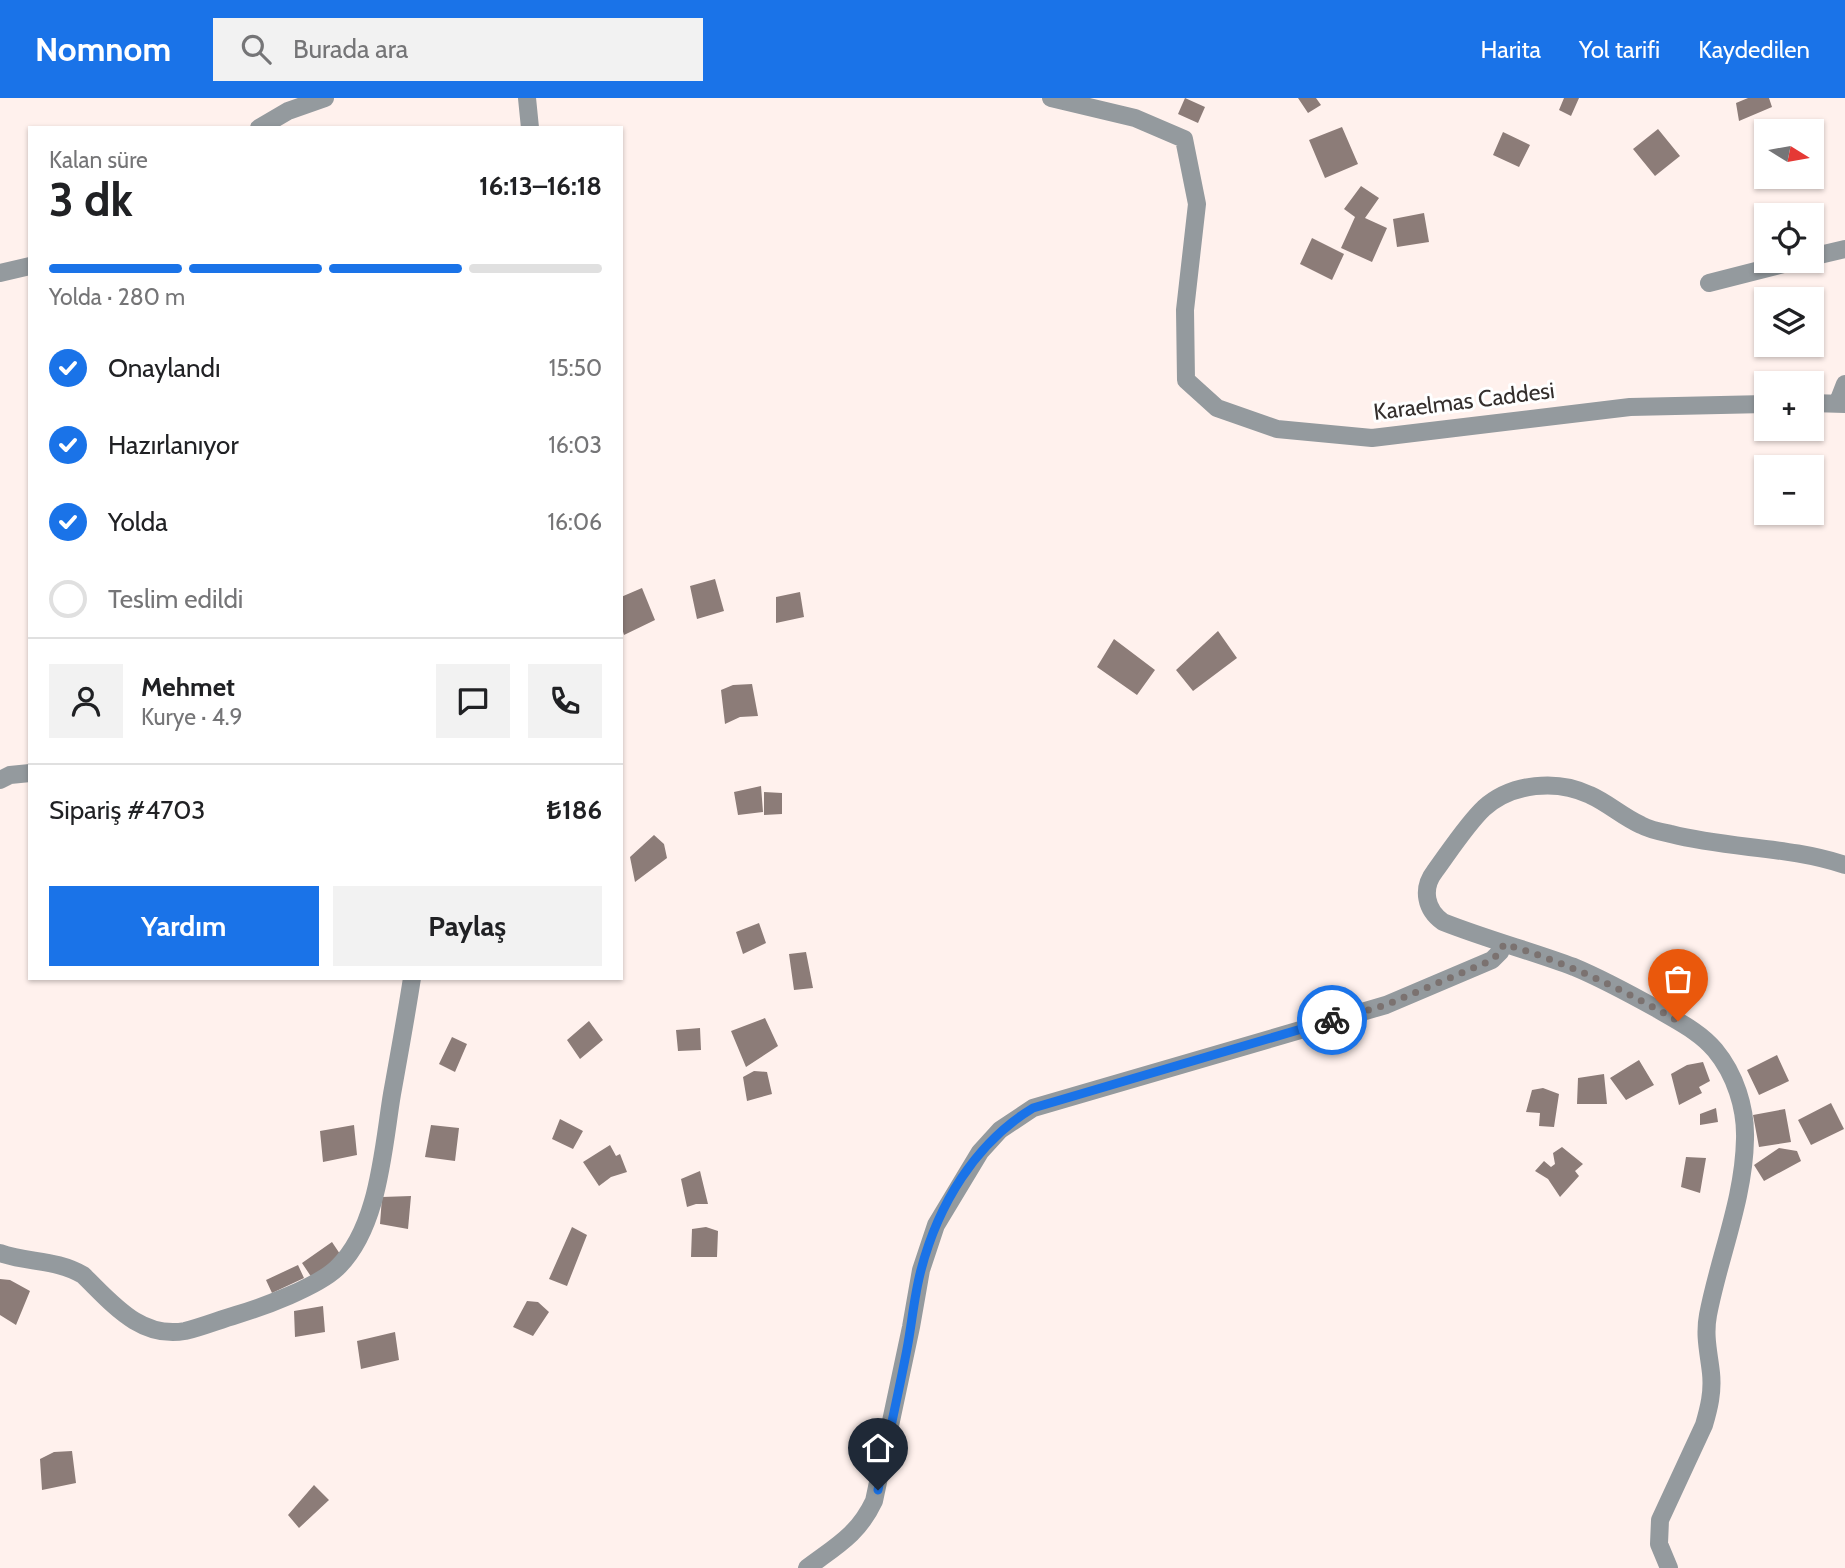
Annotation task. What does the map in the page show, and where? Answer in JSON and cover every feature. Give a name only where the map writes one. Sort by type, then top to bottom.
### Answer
[{"type":"street","points":[[262,126],[288,111],[325,98]]},
{"type":"street","points":[[527,98],[530,126]]},
{"type":"street","name":"Karaelmas Caddesi","points":[[1051,98],[1081,101],[1135,118],[1184,139],[1197,204],[1185,310],[1186,380],[1217,408],[1278,429],[1371,438],[1630,407],[1754,404]]},
{"type":"street","points":[[1824,254],[1845,249]]},
{"type":"street","points":[[0,273],[28,266]]},
{"type":"street","points":[[1709,284],[1754,272]]},
{"type":"street","points":[[1824,402],[1842,403],[1845,384]]},
{"type":"street","points":[[0,780],[10,775],[28,774]]},
{"type":"street","points":[[1669,1568],[1662,1555],[1658,1532],[1664,1509],[1709,1410],[1712,1382],[1706,1330],[1741,1175],[1745,1137],[1740,1100],[1726,1067],[1716,1052],[1694,1031],[1601,979],[1541,955],[1443,922],[1428,903],[1427,889],[1432,875],[1483,809],[1495,800],[1524,788],[1539,786],[1566,787],[1591,795],[1641,826],[1671,834],[1700,841],[1797,852],[1845,864]]},
{"type":"street","points":[[807,1568],[847,1540],[863,1522],[874,1501],[921,1270],[928,1248],[936,1225],[971,1163],[1000,1130],[1033,1108],[1386,1005],[1492,960],[1504,944]]},
{"type":"street","points":[[0,1253],[55,1263],[74,1270],[134,1321],[164,1332],[188,1330],[251,1311],[323,1279],[346,1258],[355,1245],[375,1193],[412,980]]},
{"type":"building","points":[[1185,98],[1205,107],[1198,123],[1178,114]]},
{"type":"building","points":[[1298,98],[1316,98],[1321,105],[1308,113]]},
{"type":"building","points":[[1564,98],[1579,98],[1571,116],[1559,110]]},
{"type":"building","points":[[1748,98],[1769,98],[1772,107],[1739,121],[1736,103]]},
{"type":"building","points":[[1342,127],[1358,164],[1325,178],[1309,140]]},
{"type":"building","points":[[1658,129],[1680,156],[1655,176],[1633,149]]},
{"type":"building","points":[[1503,132],[1530,145],[1519,167],[1493,155]]},
{"type":"building","points":[[1361,186],[1379,198],[1365,218],[1387,228],[1372,262],[1341,248],[1355,217],[1344,209]]},
{"type":"building","points":[[1424,213],[1429,242],[1397,247],[1393,219]]},
{"type":"building","points":[[1312,238],[1344,254],[1332,280],[1300,264]]},
{"type":"building","points":[[715,579],[724,611],[697,619],[690,586]]},
{"type":"building","points":[[642,588],[655,620],[624,635],[623,596]]},
{"type":"building","points":[[800,592],[804,617],[776,623],[776,597]]},
{"type":"building","points":[[1218,631],[1237,658],[1193,691],[1176,670]]},
{"type":"building","points":[[1114,639],[1155,670],[1137,695],[1097,667]]},
{"type":"building","points":[[752,684],[758,716],[740,717],[725,724],[721,690],[733,685]]},
{"type":"building","points":[[761,786],[763,812],[738,815],[734,792]]},
{"type":"building","points":[[764,792],[782,793],[782,814],[764,815]]},
{"type":"building","points":[[654,835],[664,844],[667,858],[635,882],[630,857]]},
{"type":"building","points":[[759,923],[766,943],[743,954],[736,932]]},
{"type":"building","points":[[806,952],[813,988],[794,990],[789,954]]},
{"type":"building","points":[[765,1018],[778,1046],[746,1067],[731,1031]]},
{"type":"building","points":[[589,1021],[603,1040],[580,1059],[567,1040]]},
{"type":"building","points":[[700,1028],[701,1050],[678,1051],[676,1030]]},
{"type":"building","points":[[452,1037],[467,1044],[455,1072],[439,1064]]},
{"type":"building","points":[[1777,1055],[1789,1081],[1759,1095],[1747,1070]]},
{"type":"building","points":[[1639,1060],[1654,1085],[1626,1100],[1610,1078]]},
{"type":"building","points":[[1703,1062],[1710,1081],[1699,1087],[1702,1093],[1679,1105],[1671,1074],[1687,1065]]},
{"type":"building","points":[[754,1071],[767,1072],[772,1094],[747,1101],[743,1077]]},
{"type":"building","points":[[1604,1074],[1607,1104],[1577,1104],[1578,1078]]},
{"type":"building","points":[[1543,1088],[1559,1094],[1554,1127],[1539,1126],[1540,1113],[1526,1112],[1532,1090]]},
{"type":"building","points":[[1831,1103],[1844,1129],[1811,1145],[1798,1120]]},
{"type":"building","points":[[1716,1108],[1718,1122],[1700,1125],[1700,1114]]},
{"type":"building","points":[[1785,1109],[1791,1142],[1759,1147],[1753,1115]]},
{"type":"building","points":[[560,1119],[583,1131],[573,1149],[552,1139]]},
{"type":"building","points":[[354,1125],[357,1155],[323,1162],[320,1131]]},
{"type":"building","points":[[431,1125],[459,1128],[455,1161],[425,1157]]},
{"type":"building","points":[[610,1145],[616,1156],[620,1154],[627,1172],[611,1177],[599,1186],[583,1162]]},
{"type":"building","points":[[1562,1147],[1583,1164],[1575,1171],[1579,1176],[1560,1197],[1548,1179],[1535,1171],[1544,1161],[1551,1167],[1555,1164],[1553,1153]]},
{"type":"building","points":[[1779,1148],[1797,1151],[1801,1161],[1764,1181],[1754,1165]]},
{"type":"building","points":[[1686,1157],[1706,1158],[1700,1193],[1681,1187]]},
{"type":"building","points":[[700,1171],[708,1204],[687,1207],[681,1179]]},
{"type":"building","points":[[411,1196],[408,1229],[380,1224],[382,1197]]},
{"type":"building","points":[[572,1227],[587,1235],[567,1286],[549,1279]]},
{"type":"building","points":[[706,1227],[718,1231],[717,1257],[691,1257],[692,1229]]},
{"type":"building","points":[[332,1242],[342,1257],[312,1278],[302,1263]]},
{"type":"building","points":[[298,1265],[304,1278],[272,1293],[266,1280]]},
{"type":"building","points":[[0,1279],[10,1280],[30,1291],[16,1325],[0,1315]]},
{"type":"building","points":[[527,1301],[538,1302],[549,1312],[533,1336],[513,1327]]},
{"type":"building","points":[[323,1306],[325,1332],[295,1337],[294,1311]]},
{"type":"building","points":[[395,1332],[399,1360],[361,1369],[357,1341]]},
{"type":"building","points":[[72,1451],[76,1483],[42,1490],[40,1459],[54,1452]]},
{"type":"building","points":[[314,1485],[329,1500],[299,1528],[288,1515]]},
{"type":"way so far","points":[[1332,1020],[1386,1005],[1492,960],[1497,957],[1504,944],[1577,969],[1678,1021]]},
{"type":"route","points":[[878,1490],[921,1270],[936,1225],[971,1163],[989,1141],[1016,1118],[1033,1108],[1332,1020]]}]
